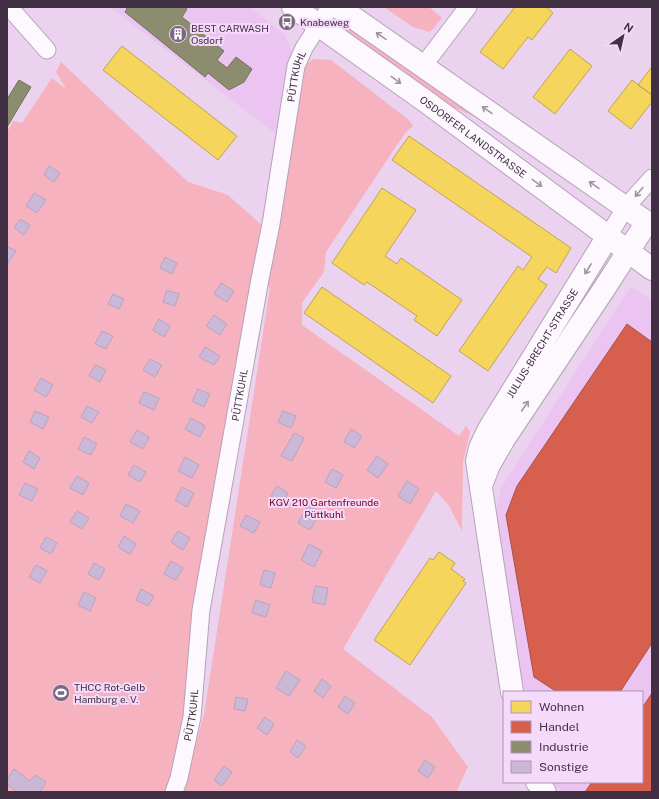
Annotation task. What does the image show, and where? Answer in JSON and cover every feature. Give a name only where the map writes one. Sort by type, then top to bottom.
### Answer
[{"type":"main road","name":"OSDORFER LANDSTRASSE","points":[[293,7],[324,16],[428,103],[652,269]]},
{"type":"main road","points":[[338,7],[626,207],[650,221]]},
{"type":"main road","name":"JULIUS-BRECHT-STRASSE","points":[[480,486],[489,465],[504,439],[628,251],[650,221]]},
{"type":"main road","name":"JULIUS-BRECHT-STRASSE","points":[[512,691],[477,461],[484,438],[608,236]]},
{"type":"main road","points":[[539,783],[545,792]]},
{"type":"street","points":[[9,7],[47,50]]},
{"type":"street","points":[[423,66],[468,7]]},
{"type":"street","name":"PÜTTKUHL","points":[[174,792],[179,778],[192,717],[201,610],[271,224],[295,72],[304,48],[324,16]]},
{"type":"street","name":"JULIUS-BRECHT-STRASSE","points":[[608,236],[626,207],[652,178]]},
{"type":"shaded area","points":[[110,7],[250,7],[286,36],[293,56],[279,136]]},
{"type":"shaded area","points":[[631,286],[652,301],[652,792],[562,792],[554,783],[643,783],[643,691],[524,691],[495,515],[501,488]]},
{"type":"green space","points":[[384,7],[429,7],[442,18],[430,32],[413,27]]},
{"type":"green space","points":[[346,26],[497,131],[473,116],[449,105],[343,29]]},
{"type":"green space","name":"KGV 210 Gartenfreunde Püttkuhl","points":[[314,59],[331,60],[409,120],[413,126],[405,133],[326,252],[324,272],[302,303],[302,325],[459,436],[466,426],[470,432],[463,462],[462,531],[449,506],[436,491],[343,649],[432,717],[468,767],[456,792],[182,792],[204,715],[270,288],[260,279],[174,792],[7,792],[7,132],[13,121],[22,123],[52,78],[66,89],[56,72],[61,62],[188,182],[228,195],[276,238],[306,64]]},
{"type":"building: Wohnen","points":[[515,7],[546,7],[553,13],[532,40],[528,37],[503,69],[480,52]]},
{"type":"building: Wohnen","points":[[122,46],[237,136],[218,160],[103,70]]},
{"type":"building: Wohnen","points":[[570,49],[592,66],[555,114],[533,97]]},
{"type":"building: Wohnen","points":[[651,68],[652,69],[652,95],[638,85]]},
{"type":"building: Wohnen","points":[[632,80],[652,95],[652,102],[631,129],[608,111]]},
{"type":"building: Wohnen","points":[[409,136],[571,248],[556,273],[547,267],[538,279],[547,285],[488,371],[459,351],[518,266],[523,270],[532,257],[392,160]]},
{"type":"building: Wohnen","points":[[382,188],[416,210],[385,256],[397,264],[401,258],[462,300],[437,336],[414,320],[417,316],[367,282],[364,285],[332,263]]},
{"type":"building: Wohnen","points":[[322,287],[451,376],[433,403],[304,313]]},
{"type":"building: Wohnen","points":[[439,552],[455,563],[451,569],[465,579],[463,581],[466,583],[410,665],[374,640],[430,558],[433,560]]},
{"type":"building: Handel","points":[[627,324],[652,342],[652,643],[621,691],[555,691],[534,677],[506,515],[517,486]]},
{"type":"building: Handel","points":[[652,693],[652,792],[585,792],[591,783],[643,783],[643,706]]},
{"type":"building: Industrie","name":"BEST CARWASH Osdorf","points":[[125,7],[185,7],[187,9],[182,17],[224,51],[217,60],[227,68],[236,57],[252,69],[244,82],[229,90],[208,73],[205,77],[125,12],[127,9]]},
{"type":"building: Industrie","points":[[19,80],[31,87],[7,127],[7,99]]},
{"type":"building: Sonstige","points":[[49,166],[60,173],[54,182],[44,175]]},
{"type":"building: Sonstige","points":[[34,193],[46,200],[37,213],[26,206]]},
{"type":"building: Sonstige","points":[[20,219],[30,225],[24,235],[14,228]]},
{"type":"building: Sonstige","points":[[7,246],[16,251],[8,263],[7,263]]},
{"type":"building: Sonstige","points":[[165,257],[177,263],[172,274],[160,268]]},
{"type":"building: Sonstige","points":[[221,283],[234,291],[227,302],[214,294]]},
{"type":"building: Sonstige","points":[[167,290],[179,294],[175,306],[163,302]]},
{"type":"building: Sonstige","points":[[113,294],[124,299],[119,309],[108,304]]},
{"type":"building: Sonstige","points":[[214,315],[227,324],[220,335],[206,326]]},
{"type":"building: Sonstige","points":[[159,319],[170,326],[164,337],[153,330]]},
{"type":"building: Sonstige","points":[[102,331],[113,336],[106,349],[95,344]]},
{"type":"building: Sonstige","points":[[205,347],[220,356],[214,365],[199,357]]},
{"type":"building: Sonstige","points":[[150,359],[162,365],[155,377],[143,370]]},
{"type":"building: Sonstige","points":[[95,365],[106,370],[100,382],[89,376]]},
{"type":"building: Sonstige","points":[[41,378],[53,385],[46,397],[34,390]]},
{"type":"building: Sonstige","points":[[198,389],[210,394],[204,407],[192,401]]},
{"type":"building: Sonstige","points":[[144,392],[159,398],[154,410],[139,403]]},
{"type":"building: Sonstige","points":[[87,406],[99,412],[92,423],[81,417]]},
{"type":"building: Sonstige","points":[[35,411],[49,417],[43,429],[30,422]]},
{"type":"building: Sonstige","points":[[283,411],[296,416],[291,428],[278,422]]},
{"type":"building: Sonstige","points":[[191,418],[205,426],[200,437],[185,429]]},
{"type":"building: Sonstige","points":[[351,429],[362,436],[354,448],[344,442]]},
{"type":"building: Sonstige","points":[[137,430],[149,437],[143,449],[130,442]]},
{"type":"building: Sonstige","points":[[294,433],[304,438],[292,461],[281,456]]},
{"type":"building: Sonstige","points":[[84,437],[97,444],[91,455],[78,449]]},
{"type":"building: Sonstige","points":[[29,451],[40,458],[34,469],[23,462]]},
{"type":"building: Sonstige","points":[[377,456],[388,464],[378,478],[367,470]]},
{"type":"building: Sonstige","points":[[185,457],[199,465],[192,478],[178,471]]},
{"type":"building: Sonstige","points":[[134,465],[146,472],[140,482],[128,475]]},
{"type":"building: Sonstige","points":[[332,469],[343,475],[336,488],[325,482]]},
{"type":"building: Sonstige","points":[[77,476],[89,483],[83,495],[70,488]]},
{"type":"building: Sonstige","points":[[407,481],[419,489],[410,504],[398,496]]},
{"type":"building: Sonstige","points":[[25,483],[38,489],[32,501],[19,495]]},
{"type":"building: Sonstige","points":[[277,486],[288,493],[279,508],[268,501]]},
{"type":"building: Sonstige","points":[[182,487],[194,493],[187,507],[175,500]]},
{"type":"building: Sonstige","points":[[126,504],[140,511],[133,523],[120,516]]},
{"type":"building: Sonstige","points":[[308,505],[321,512],[310,530],[298,523]]},
{"type":"building: Sonstige","points":[[77,511],[89,518],[82,529],[70,522]]},
{"type":"building: Sonstige","points":[[246,515],[260,522],[254,533],[240,526]]},
{"type":"building: Sonstige","points":[[178,531],[190,538],[183,550],[171,542]]},
{"type":"building: Sonstige","points":[[124,536],[136,544],[130,554],[118,547]]},
{"type":"building: Sonstige","points":[[46,537],[57,543],[51,554],[40,548]]},
{"type":"building: Sonstige","points":[[309,544],[322,551],[314,567],[301,560]]},
{"type":"building: Sonstige","points":[[171,561],[183,568],[176,580],[164,574]]},
{"type":"building: Sonstige","points":[[94,563],[105,569],[99,580],[88,574]]},
{"type":"building: Sonstige","points":[[36,565],[47,571],[40,583],[29,577]]},
{"type":"building: Sonstige","points":[[264,570],[275,573],[271,588],[260,585]]},
{"type":"building: Sonstige","points":[[315,586],[328,588],[325,605],[312,602]]},
{"type":"building: Sonstige","points":[[141,589],[154,596],[148,606],[136,600]]},
{"type":"building: Sonstige","points":[[84,592],[96,598],[90,611],[78,605]]},
{"type":"building: Sonstige","points":[[256,600],[270,605],[266,617],[252,613]]},
{"type":"building: Sonstige","points":[[286,671],[300,680],[289,696],[276,688]]},
{"type":"building: Sonstige","points":[[322,679],[331,686],[323,698],[314,691]]},
{"type":"building: Sonstige","points":[[345,696],[355,703],[348,714],[338,707]]},
{"type":"building: Sonstige","points":[[236,697],[248,699],[245,711],[234,709]]},
{"type":"building: Sonstige","points":[[265,717],[274,724],[267,735],[257,728]]},
{"type":"building: Sonstige","points":[[297,740],[306,746],[298,758],[290,752]]},
{"type":"building: Sonstige","points":[[425,760],[435,767],[428,778],[418,771]]},
{"type":"building: Sonstige","points":[[224,766],[232,772],[222,786],[214,780]]},
{"type":"building: Sonstige","points":[[14,769],[30,781],[35,775],[46,782],[40,792],[17,792],[7,784],[7,779]]},
{"type":"place","name":"Knabeweg","points":[[287,22]]},
{"type":"place","name":"BEST CARWASH Osdorf","points":[[178,34]]},
{"type":"place","name":"THCC Rot-Gelb Hamburg e. V.","points":[[61,693]]}]
